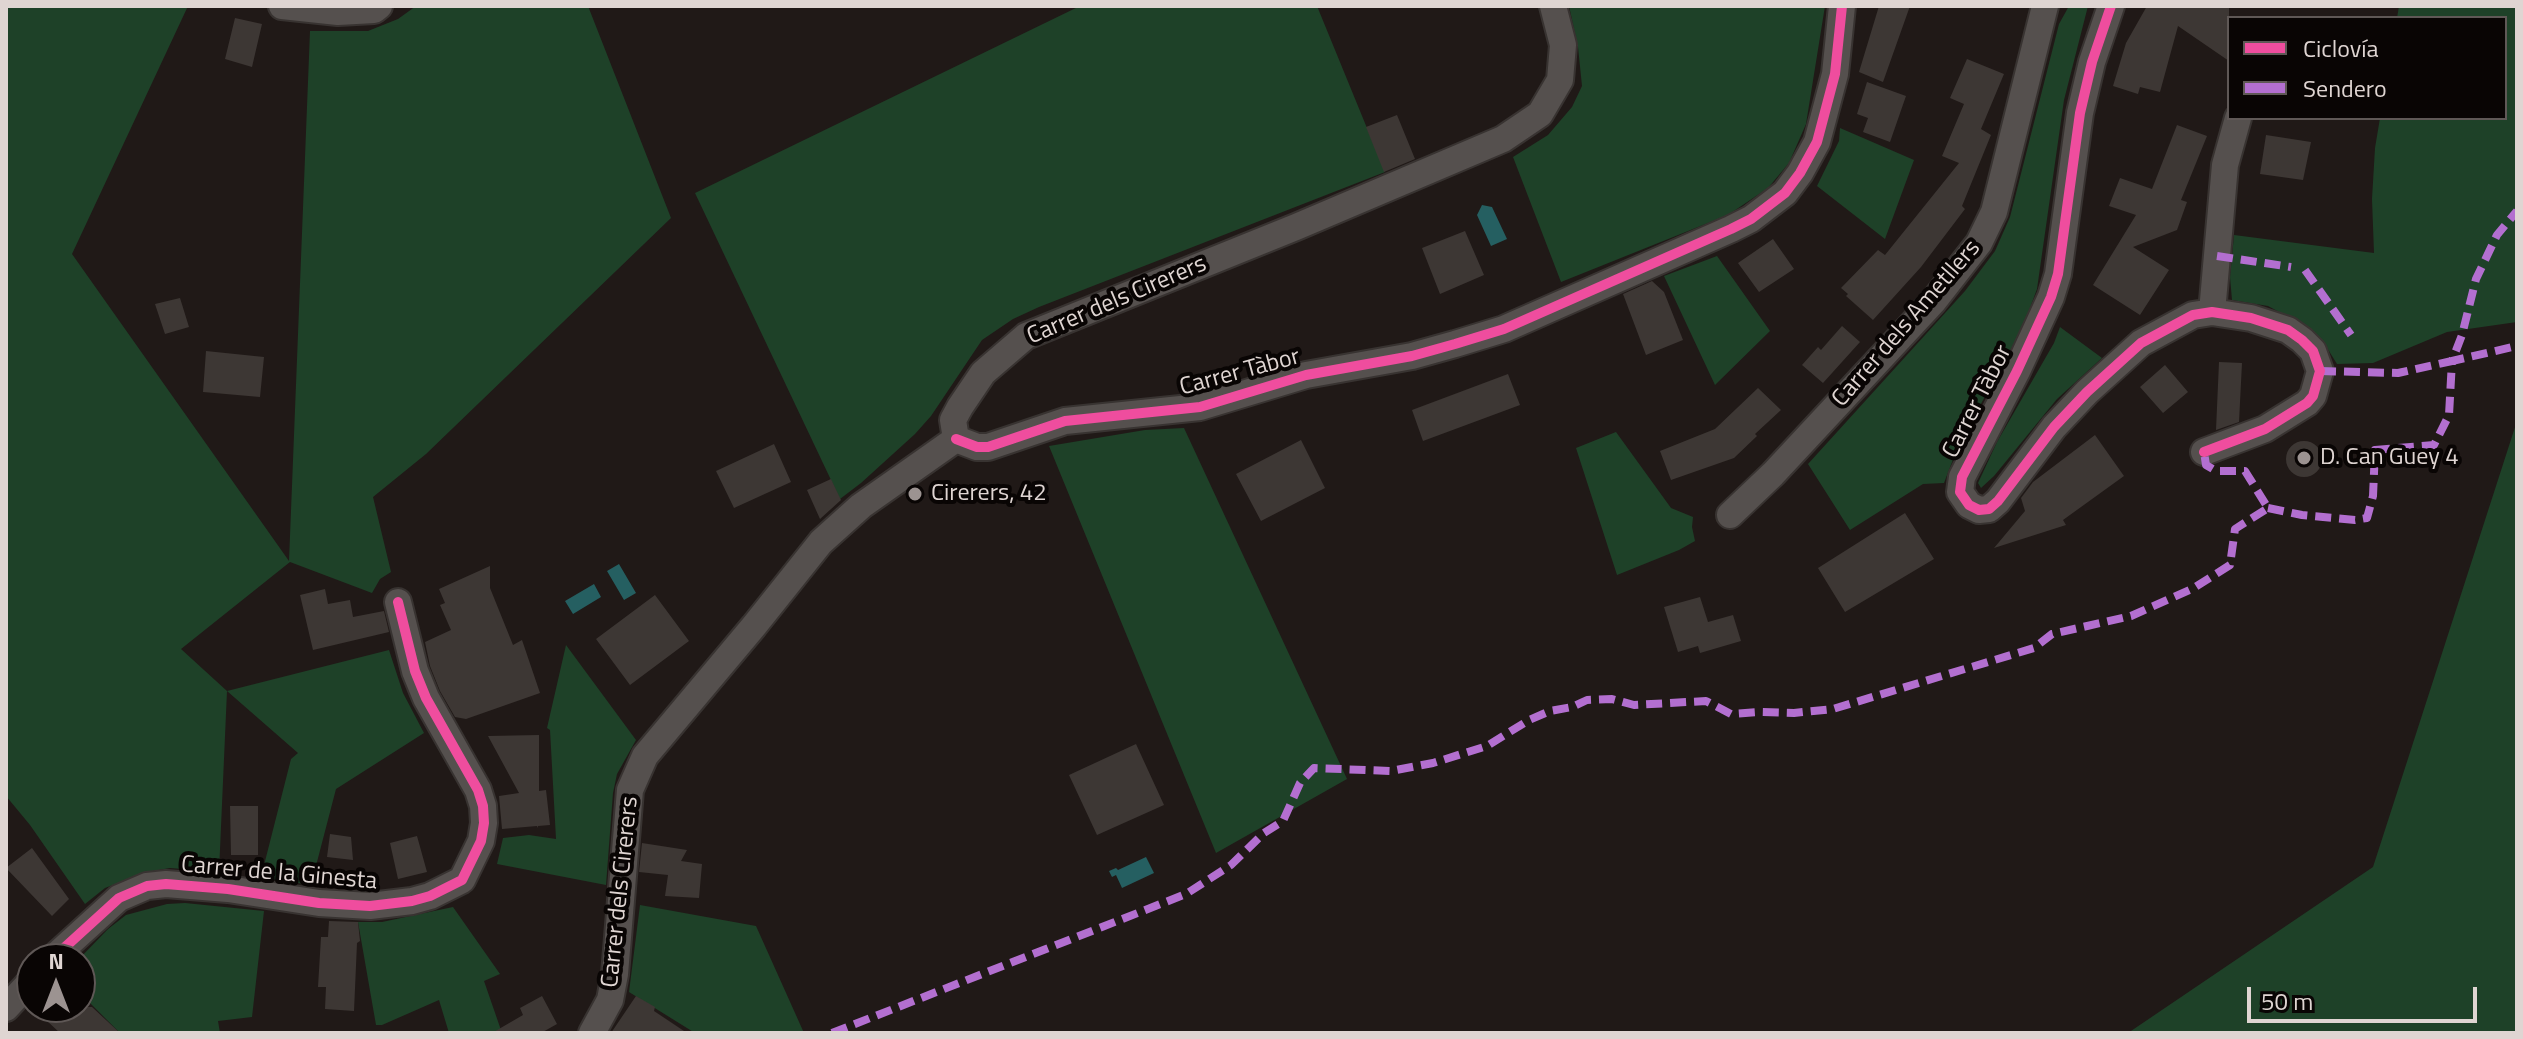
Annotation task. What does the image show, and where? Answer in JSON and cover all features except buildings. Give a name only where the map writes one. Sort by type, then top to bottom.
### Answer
[{"type":"street","points":[[282,6],[338,12],[374,10],[379,6]]},
{"type":"street","name":"Carrer dels Cirerers","points":[[592,1033],[610,1000],[615,974],[630,790],[645,756],[821,542],[861,506],[956,439],[953,420],[983,373],[1026,336],[1503,139],[1540,114],[1560,80],[1563,45],[1553,6]]},
{"type":"street","name":"Carrer Tàbor","points":[[956,439],[966,445],[988,447],[1065,421],[1200,407],[1306,375],[1441,348],[1504,329],[1731,229],[1759,214],[1785,193],[1817,142],[1835,74],[1842,6]]},
{"type":"street","name":"Carrer dels Ametllers","points":[[1730,515],[1773,474],[1933,302],[1979,243],[1994,212],[2045,6]]},
{"type":"street","name":"Carrer Tàbor","points":[[2111,6],[2092,62],[2080,113],[2055,286],[2017,371],[1962,477],[1960,492],[1964,500],[1979,510],[1989,509],[2054,427],[2112,368],[2141,343],[2193,315],[2212,312],[2251,318],[2288,330],[2313,351],[2320,371],[2313,396],[2307,403],[2265,429],[2204,452]]},
{"type":"street","points":[[2212,312],[2225,165],[2237,120]]},
{"type":"street","name":"Carrer de la Ginesta","points":[[70,943],[119,898],[147,886],[166,884],[228,889],[319,903],[370,906],[412,901],[438,893],[462,880],[481,841],[483,806],[478,790],[426,698],[415,671],[398,602]]},
{"type":"green space","points":[[6,6],[188,6],[72,254],[289,561],[310,31],[368,31],[398,19],[416,6],[588,6],[671,218],[426,454],[373,497],[391,572],[380,579],[372,593],[290,562],[181,649],[227,691],[219,872],[170,868],[147,872],[105,888],[85,904],[6,796]]},
{"type":"green space","points":[[1080,6],[1317,6],[1385,172],[1013,319],[982,340],[931,416],[915,434],[840,499],[695,193]]},
{"type":"green space","points":[[1569,6],[1825,6],[1806,124],[1789,163],[1768,188],[1728,215],[1561,282],[1513,157],[1548,135],[1572,107],[1582,86]]},
{"type":"green space","points":[[2069,6],[2088,6],[2064,100],[2037,289],[2023,327],[1959,444],[1944,483],[1923,484],[1850,530],[1808,464],[1965,291],[1995,251],[2010,217],[2059,24]]},
{"type":"green space","points":[[2399,6],[2517,6],[2517,322],[2447,332],[2373,363],[2337,364],[2324,343],[2307,327],[2268,306],[2232,300],[2230,277],[2234,235],[2374,253],[2372,199],[2380,120],[2507,120],[2507,16],[2397,16]]},
{"type":"green space","points":[[1840,128],[1914,160],[1885,239],[1817,186],[1839,141]]},
{"type":"green space","points":[[1717,256],[1770,331],[1715,385],[1664,276]]},
{"type":"green space","points":[[2060,327],[2102,358],[2057,399],[1981,488],[1978,483],[1997,442],[2054,343]]},
{"type":"green space","points":[[2517,421],[2517,1033],[2128,1033],[2373,867]]},
{"type":"green space","points":[[1184,428],[1347,779],[1216,853],[1049,446],[1145,430]]},
{"type":"green space","points":[[1616,432],[1671,508],[1693,517],[1695,541],[1617,575],[1576,448]]},
{"type":"green space","points":[[566,645],[636,740],[617,774],[613,793],[606,885],[497,864],[503,838],[529,835],[556,839],[550,730],[547,728]]},
{"type":"green space","points":[[389,650],[403,693],[424,733],[336,789],[311,885],[261,877],[291,759],[298,753],[227,691]]},
{"type":"green space","points":[[167,904],[264,911],[252,1017],[218,1021],[220,1033],[120,1033],[96,1009],[94,943],[126,915]]},
{"type":"green space","points":[[640,905],[756,926],[804,1033],[695,1033],[629,992]]},
{"type":"green space","points":[[453,907],[500,974],[484,981],[502,1033],[449,1033],[439,1000],[376,1025],[358,922],[382,922]]},
{"type":"water","points":[[1482,205],[1492,207],[1507,239],[1491,246],[1477,215]]},
{"type":"water","points":[[619,564],[636,593],[624,600],[607,571]]},
{"type":"water","points":[[594,584],[601,597],[573,614],[565,601]]},
{"type":"water","points":[[1146,857],[1154,873],[1122,888],[1116,875],[1112,877],[1109,871],[1118,870]]},
{"type":"marked path","points":[[2320,371],[2398,373],[2452,361],[2476,279],[2497,235],[2517,211]]},
{"type":"marked path","points":[[2217,256],[2291,267]]},
{"type":"marked path","points":[[2305,270],[2351,335]]},
{"type":"marked path","points":[[2268,508],[2302,515],[2355,520],[2367,518],[2373,496],[2375,450],[2434,445],[2449,415],[2452,361],[2517,346]]},
{"type":"marked path","points":[[832,1033],[1186,894],[1231,865],[1264,833],[1283,821],[1300,783],[1314,768],[1391,771],[1433,763],[1487,746],[1529,720],[1587,700],[1612,699],[1634,705],[1706,701],[1731,714],[1833,709],[2034,648],[2052,634],[2131,616],[2192,589],[2230,565],[2235,529],[2268,508],[2245,471],[2216,471],[2206,465],[2204,452]]},
{"type":"cycle path","points":[[956,439],[977,447],[988,447],[1065,421],[1200,407],[1306,375],[1412,356],[1504,329],[1731,229],[1751,219],[1785,193],[1817,142],[1835,74],[1842,6]]},
{"type":"cycle path","points":[[2111,6],[2092,62],[2080,113],[2058,274],[2051,297],[1962,477],[1960,492],[1969,505],[1979,510],[1989,509],[2054,427],[2087,392],[2141,343],[2193,315],[2212,312],[2251,318],[2288,330],[2302,340],[2313,351],[2320,371],[2313,396],[2307,403],[2265,429],[2204,452]]},
{"type":"cycle path","points":[[70,943],[119,898],[147,886],[166,884],[228,889],[319,903],[370,906],[430,896],[462,880],[481,841],[483,806],[478,790],[426,698],[415,671],[398,602]]},
{"type":"place","name":"D. Can Guey 4","points":[[2304,458]]},
{"type":"place","name":"Cirerers, 42","points":[[915,494]]}]
